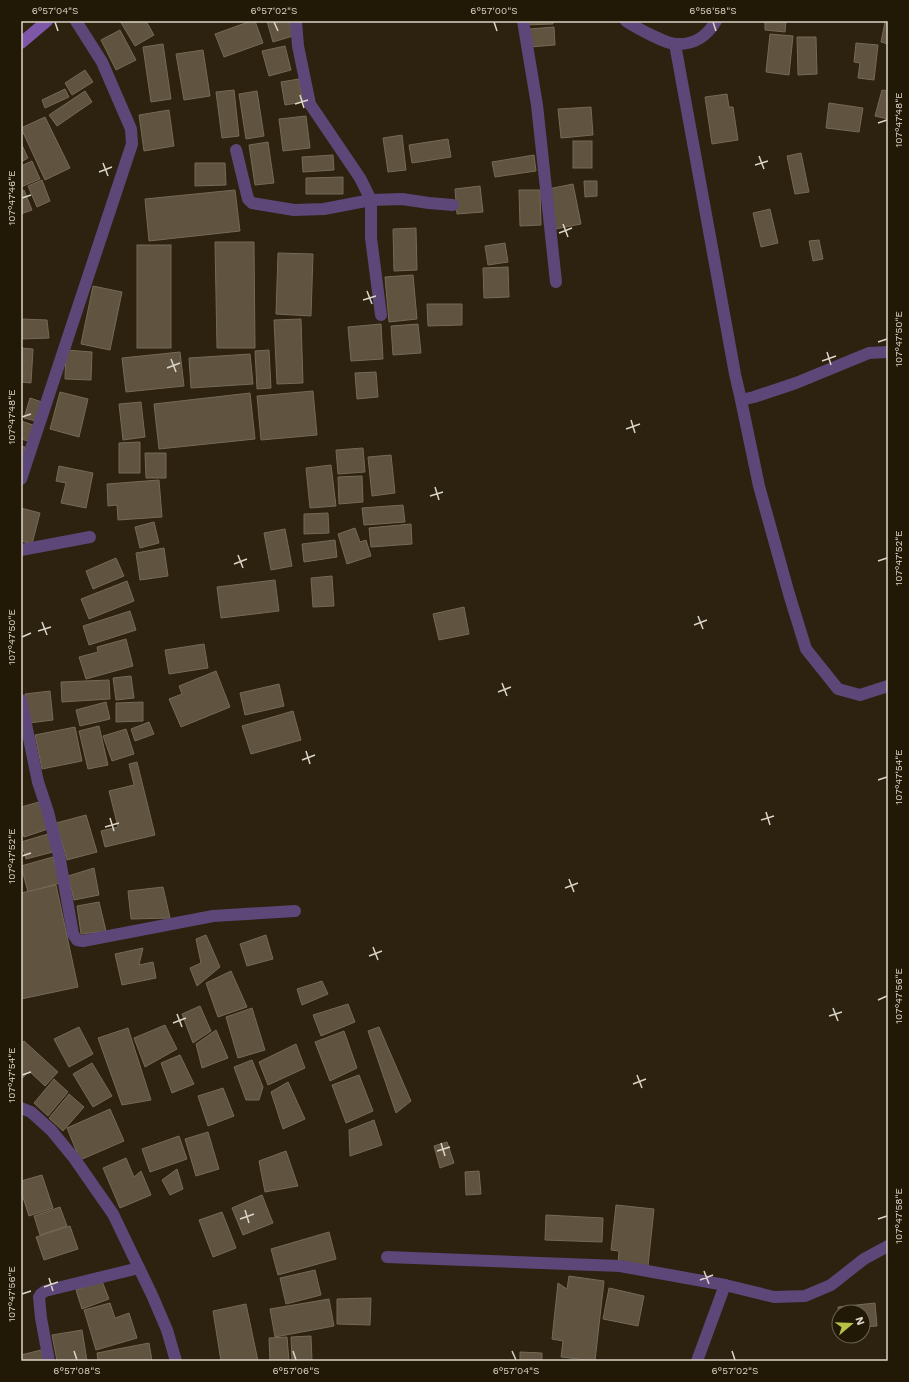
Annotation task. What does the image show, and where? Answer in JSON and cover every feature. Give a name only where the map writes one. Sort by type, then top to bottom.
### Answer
[{"type":"street","points":[[21,43],[47,21]]},
{"type":"street","points":[[21,479],[132,144],[131,129],[102,62],[76,21]]},
{"type":"street","points":[[296,21],[298,46],[310,104],[360,178],[371,200],[371,238],[381,315]]},
{"type":"street","points":[[523,21],[537,105],[556,282]]},
{"type":"street","points":[[626,21],[642,31],[675,44],[696,41],[710,31],[716,21]]},
{"type":"street","points":[[675,44],[735,374],[742,400],[759,486],[806,649],[838,690],[860,695],[888,686]]},
{"type":"street","points":[[236,150],[248,199],[252,203],[294,210],[324,209],[371,200],[402,199],[453,206]]},
{"type":"street","points":[[742,400],[796,382],[869,353],[888,352]]},
{"type":"street","points":[[21,550],[90,537]]},
{"type":"street","points":[[21,700],[38,782],[48,812],[60,860],[73,934],[77,940],[82,941],[213,916],[295,911]]},
{"type":"street","points":[[21,1108],[31,1112],[51,1130],[74,1158],[113,1214],[167,1330],[176,1361]]},
{"type":"street","points":[[387,1257],[620,1266],[774,1297],[805,1296],[831,1285],[864,1259],[888,1246]]},
{"type":"street","points":[[50,1361],[41,1318],[39,1297],[41,1294],[45,1291],[139,1268]]},
{"type":"street","points":[[697,1361],[725,1286]]},
{"type":"building","points":[[120,21],[146,21],[154,35],[135,46]]},
{"type":"building","points":[[251,21],[255,21],[263,43],[224,57],[215,34]]},
{"type":"building","points":[[267,21],[289,21],[293,36],[273,42]]},
{"type":"building","points":[[525,21],[553,21],[553,24],[525,25]]},
{"type":"building","points":[[765,21],[786,21],[785,32],[765,30]]},
{"type":"building","points":[[885,22],[888,22],[888,44],[881,42]]},
{"type":"building","points":[[554,27],[555,45],[530,47],[529,29]]},
{"type":"building","points":[[120,30],[136,60],[116,70],[101,40]]},
{"type":"building","points":[[770,34],[793,36],[789,75],[766,72]]},
{"type":"building","points":[[797,37],[816,37],[817,74],[798,75]]},
{"type":"building","points":[[856,43],[878,45],[874,80],[858,78],[860,63],[854,62]]},
{"type":"building","points":[[163,44],[171,99],[151,102],[143,47]]},
{"type":"building","points":[[285,46],[291,70],[269,76],[262,51]]},
{"type":"building","points":[[203,50],[210,96],[184,100],[176,54]]},
{"type":"building","points":[[85,70],[93,82],[72,95],[65,83]]},
{"type":"building","points":[[299,79],[303,102],[285,105],[281,82]]},
{"type":"building","points":[[65,89],[69,97],[45,108],[42,100]]},
{"type":"building","points":[[234,90],[239,136],[222,138],[216,92]]},
{"type":"building","points":[[882,90],[888,91],[888,119],[875,116]]},
{"type":"building","points":[[85,91],[92,102],[57,126],[49,115]]},
{"type":"building","points":[[257,91],[264,136],[246,139],[239,94]]},
{"type":"building","points":[[727,94],[729,107],[733,107],[738,140],[712,144],[705,97]]},
{"type":"building","points":[[829,103],[863,108],[859,132],[826,128]]},
{"type":"building","points":[[591,107],[593,135],[561,138],[558,109]]},
{"type":"building","points":[[169,110],[174,146],[144,151],[139,115]]},
{"type":"building","points":[[306,116],[310,148],[283,151],[279,119]]},
{"type":"building","points":[[45,117],[70,168],[45,180],[21,128]]},
{"type":"building","points":[[402,135],[406,170],[388,172],[383,138]]},
{"type":"building","points":[[448,139],[451,157],[412,163],[409,145]]},
{"type":"building","points":[[573,141],[592,141],[592,168],[573,168]]},
{"type":"building","points":[[268,142],[274,183],[255,185],[249,145]]},
{"type":"building","points":[[21,143],[28,158],[21,162]]},
{"type":"building","points":[[801,153],[809,192],[795,194],[787,156]]},
{"type":"building","points":[[333,155],[334,170],[303,172],[302,157]]},
{"type":"building","points":[[534,155],[536,171],[495,177],[492,162]]},
{"type":"building","points":[[32,161],[40,179],[21,187],[21,166]]},
{"type":"building","points":[[195,163],[225,163],[226,185],[195,186]]},
{"type":"building","points":[[343,177],[343,194],[306,194],[306,178]]},
{"type":"building","points":[[42,180],[50,201],[37,207],[28,186]]},
{"type":"building","points":[[584,181],[597,181],[597,196],[585,197]]},
{"type":"building","points":[[573,184],[581,224],[556,229],[548,189]]},
{"type":"building","points":[[480,186],[483,212],[457,214],[455,189]]},
{"type":"building","points":[[24,190],[32,210],[21,214],[21,192]]},
{"type":"building","points":[[235,190],[240,231],[149,241],[145,199]]},
{"type":"building","points":[[519,190],[540,190],[541,225],[520,226]]},
{"type":"building","points":[[770,209],[778,243],[761,247],[753,213]]},
{"type":"building","points":[[416,228],[417,270],[394,271],[393,229]]},
{"type":"building","points":[[819,240],[823,259],[813,261],[809,241]]},
{"type":"building","points":[[215,242],[254,242],[255,348],[217,348]]},
{"type":"building","points":[[505,243],[508,262],[488,265],[485,246]]},
{"type":"building","points":[[137,245],[171,245],[171,348],[137,348]]},
{"type":"building","points":[[278,253],[313,254],[311,316],[276,314]]},
{"type":"building","points":[[508,267],[509,297],[484,298],[483,268]]},
{"type":"building","points":[[413,275],[417,319],[389,322],[385,277]]},
{"type":"building","points":[[93,286],[122,292],[110,350],[81,344]]},
{"type":"building","points":[[427,304],[462,304],[462,325],[428,326]]},
{"type":"building","points":[[21,319],[47,320],[49,338],[21,339]]},
{"type":"building","points":[[301,319],[303,383],[277,384],[274,320]]},
{"type":"building","points":[[381,324],[383,359],[351,361],[348,327]]},
{"type":"building","points":[[418,324],[421,353],[393,355],[391,326]]},
{"type":"building","points":[[21,348],[33,349],[31,383],[21,382]]},
{"type":"building","points":[[66,350],[92,352],[91,380],[65,379]]},
{"type":"building","points":[[269,350],[271,388],[257,389],[255,351]]},
{"type":"building","points":[[180,352],[184,386],[126,392],[122,358]]},
{"type":"building","points":[[250,354],[253,384],[191,388],[189,358]]},
{"type":"building","points":[[376,372],[378,397],[357,399],[355,373]]},
{"type":"building","points":[[313,391],[317,435],[261,440],[257,396]]},
{"type":"building","points":[[60,392],[88,399],[79,437],[50,429]]},
{"type":"building","points":[[250,393],[255,439],[159,449],[154,404]]},
{"type":"building","points":[[30,398],[42,402],[36,421],[24,418]]},
{"type":"building","points":[[141,402],[145,437],[123,440],[119,404]]},
{"type":"building","points":[[21,421],[33,425],[28,441],[21,439]]},
{"type":"building","points":[[140,442],[140,473],[119,473],[119,443]]},
{"type":"building","points":[[21,446],[25,447],[21,465]]},
{"type":"building","points":[[363,448],[365,472],[338,474],[336,450]]},
{"type":"building","points":[[145,453],[166,453],[166,478],[146,478]]},
{"type":"building","points":[[391,455],[395,493],[372,496],[368,457]]},
{"type":"building","points":[[331,465],[336,506],[310,508],[306,468]]},
{"type":"building","points":[[59,466],[93,473],[86,508],[61,503],[66,483],[56,481]]},
{"type":"building","points":[[362,476],[363,502],[339,504],[338,477]]},
{"type":"building","points":[[159,480],[162,517],[118,520],[117,505],[108,506],[107,484]]},
{"type":"building","points":[[403,505],[405,522],[364,525],[362,508]]},
{"type":"building","points":[[21,508],[40,513],[32,544],[21,541]]},
{"type":"building","points":[[328,513],[329,533],[304,534],[304,514]]},
{"type":"building","points":[[154,522],[159,543],[140,548],[135,527]]},
{"type":"building","points":[[411,524],[412,544],[371,547],[369,528]]},
{"type":"building","points":[[355,528],[360,542],[366,540],[371,556],[347,564],[338,534]]},
{"type":"building","points":[[285,529],[292,566],[271,570],[264,533]]},
{"type":"building","points":[[335,540],[337,557],[304,562],[302,544]]},
{"type":"building","points":[[164,548],[168,576],[140,580],[136,553]]},
{"type":"building","points":[[116,558],[124,576],[93,589],[86,571]]},
{"type":"building","points":[[332,576],[334,606],[313,607],[311,578]]},
{"type":"building","points":[[275,580],[279,611],[221,618],[217,587]]},
{"type":"building","points":[[127,581],[134,601],[89,619],[81,599]]},
{"type":"building","points":[[464,607],[469,634],[439,640],[433,614]]},
{"type":"building","points":[[130,611],[136,630],[89,645],[83,626]]},
{"type":"building","points":[[126,639],[133,666],[86,679],[79,657],[98,652],[97,647]]},
{"type":"building","points":[[204,644],[208,668],[169,674],[165,650]]},
{"type":"building","points":[[216,671],[230,707],[181,727],[169,699],[182,694],[179,686]]},
{"type":"building","points":[[131,676],[134,698],[116,700],[113,678]]},
{"type":"building","points":[[109,680],[110,699],[62,702],[61,682]]},
{"type":"building","points":[[279,684],[284,706],[245,715],[240,693]]},
{"type":"building","points":[[50,691],[53,720],[29,723],[25,694]]},
{"type":"building","points":[[106,702],[110,719],[80,726],[76,710]]},
{"type":"building","points":[[143,702],[143,721],[116,722],[116,703]]},
{"type":"building","points":[[293,711],[301,740],[251,754],[242,726]]},
{"type":"building","points":[[149,722],[154,734],[135,741],[131,729]]},
{"type":"building","points":[[99,726],[108,765],[88,769],[79,731]]},
{"type":"building","points":[[75,727],[82,761],[42,769],[35,735]]},
{"type":"building","points":[[126,729],[134,754],[112,761],[103,736]]},
{"type":"building","points":[[137,762],[155,835],[105,847],[101,831],[118,827],[109,791],[134,785],[129,764]]},
{"type":"building","points":[[39,802],[48,829],[24,837],[21,828],[21,807]]},
{"type":"building","points":[[86,815],[97,852],[67,860],[56,823]]},
{"type":"building","points":[[48,834],[53,852],[26,859],[21,842]]},
{"type":"building","points":[[53,857],[60,883],[28,892],[21,866]]},
{"type":"building","points":[[94,868],[99,895],[74,900],[68,876]]},
{"type":"building","points":[[56,885],[78,987],[21,999],[21,893]]},
{"type":"building","points":[[163,887],[170,918],[131,919],[128,891]]},
{"type":"building","points":[[99,902],[106,931],[81,934],[77,906]]},
{"type":"building","points":[[206,935],[220,967],[197,986],[190,968],[201,963],[196,939]]},
{"type":"building","points":[[266,935],[273,959],[247,966],[240,944]]},
{"type":"building","points":[[143,948],[139,965],[153,962],[156,978],[122,985],[115,954]]},
{"type":"building","points":[[231,971],[247,1007],[218,1017],[206,983]]},
{"type":"building","points":[[322,981],[328,994],[302,1005],[297,989]]},
{"type":"building","points":[[348,1004],[355,1022],[321,1036],[313,1015]]},
{"type":"building","points":[[200,1006],[211,1031],[193,1043],[182,1014]]},
{"type":"building","points":[[252,1008],[265,1050],[238,1058],[226,1017]]},
{"type":"building","points":[[165,1025],[177,1049],[145,1067],[134,1038]]},
{"type":"building","points":[[79,1027],[93,1054],[69,1067],[54,1039]]},
{"type":"building","points":[[379,1027],[411,1101],[396,1113],[368,1031]]},
{"type":"building","points":[[128,1028],[151,1100],[122,1105],[98,1038]]},
{"type":"building","points":[[216,1030],[228,1058],[202,1068],[196,1044]]},
{"type":"building","points":[[344,1031],[357,1068],[330,1081],[315,1042]]},
{"type":"building","points":[[24,1041],[58,1072],[45,1086],[29,1071],[21,1080],[21,1045]]},
{"type":"building","points":[[296,1044],[305,1068],[268,1085],[259,1062]]},
{"type":"building","points":[[180,1055],[194,1084],[172,1093],[161,1063]]},
{"type":"building","points":[[252,1060],[263,1087],[259,1100],[246,1100],[234,1067]]},
{"type":"building","points":[[92,1063],[112,1096],[93,1107],[73,1074]]},
{"type":"building","points":[[359,1075],[373,1111],[346,1123],[332,1085]]},
{"type":"building","points":[[54,1079],[68,1092],[48,1116],[34,1103]]},
{"type":"building","points":[[288,1082],[305,1119],[283,1129],[271,1092]]},
{"type":"building","points":[[223,1088],[234,1116],[208,1126],[198,1096]]},
{"type":"building","points":[[69,1094],[84,1107],[63,1131],[49,1118]]},
{"type":"building","points":[[110,1109],[124,1141],[80,1160],[67,1128]]},
{"type":"building","points":[[374,1120],[382,1145],[350,1156],[349,1130]]},
{"type":"building","points":[[208,1132],[219,1169],[196,1176],[185,1139]]},
{"type":"building","points":[[179,1136],[187,1159],[150,1172],[142,1149]]},
{"type":"building","points":[[447,1142],[454,1163],[440,1168],[434,1146]]},
{"type":"building","points":[[286,1151],[298,1186],[265,1192],[259,1161]]},
{"type":"building","points":[[126,1158],[134,1177],[141,1171],[151,1195],[120,1208],[103,1168]]},
{"type":"building","points":[[177,1169],[183,1189],[170,1195],[162,1180]]},
{"type":"building","points":[[479,1171],[481,1194],[466,1195],[465,1172]]},
{"type":"building","points":[[42,1175],[53,1208],[29,1216],[21,1191],[21,1181]]},
{"type":"building","points":[[262,1195],[273,1223],[243,1235],[232,1208]]},
{"type":"building","points":[[616,1205],[654,1209],[648,1266],[618,1263],[619,1251],[611,1250]]},
{"type":"building","points":[[60,1207],[67,1226],[40,1235],[34,1216]]},
{"type":"building","points":[[222,1212],[236,1248],[213,1257],[199,1220]]},
{"type":"building","points":[[546,1215],[603,1218],[602,1242],[545,1240]]},
{"type":"building","points":[[70,1226],[78,1249],[44,1260],[36,1237]]},
{"type":"building","points":[[329,1232],[336,1259],[278,1275],[271,1249]]},
{"type":"building","points":[[315,1270],[321,1295],[286,1304],[280,1278]]},
{"type":"building","points":[[569,1276],[604,1281],[595,1361],[561,1357],[563,1341],[552,1339],[558,1283],[567,1289]]},
{"type":"building","points":[[102,1281],[109,1299],[82,1309],[76,1290]]},
{"type":"building","points":[[609,1288],[644,1296],[638,1326],[603,1319]]},
{"type":"building","points":[[371,1298],[370,1325],[337,1324],[337,1299]]},
{"type":"building","points":[[329,1299],[334,1326],[275,1337],[270,1309]]},
{"type":"building","points":[[110,1303],[115,1318],[129,1313],[137,1338],[96,1350],[84,1310]]},
{"type":"building","points":[[875,1303],[877,1326],[871,1326],[871,1304],[866,1304]]},
{"type":"building","points":[[246,1304],[258,1361],[221,1361],[213,1311]]},
{"type":"building","points":[[82,1330],[87,1361],[57,1361],[52,1335]]},
{"type":"building","points":[[311,1336],[312,1361],[292,1361],[291,1337]]},
{"type":"building","points":[[287,1337],[289,1361],[270,1361],[269,1338]]},
{"type":"building","points":[[149,1343],[152,1361],[98,1361],[97,1353]]},
{"type":"building","points":[[41,1350],[44,1361],[21,1361],[21,1355]]},
{"type":"building","points":[[520,1352],[542,1353],[542,1361],[520,1361]]}]
